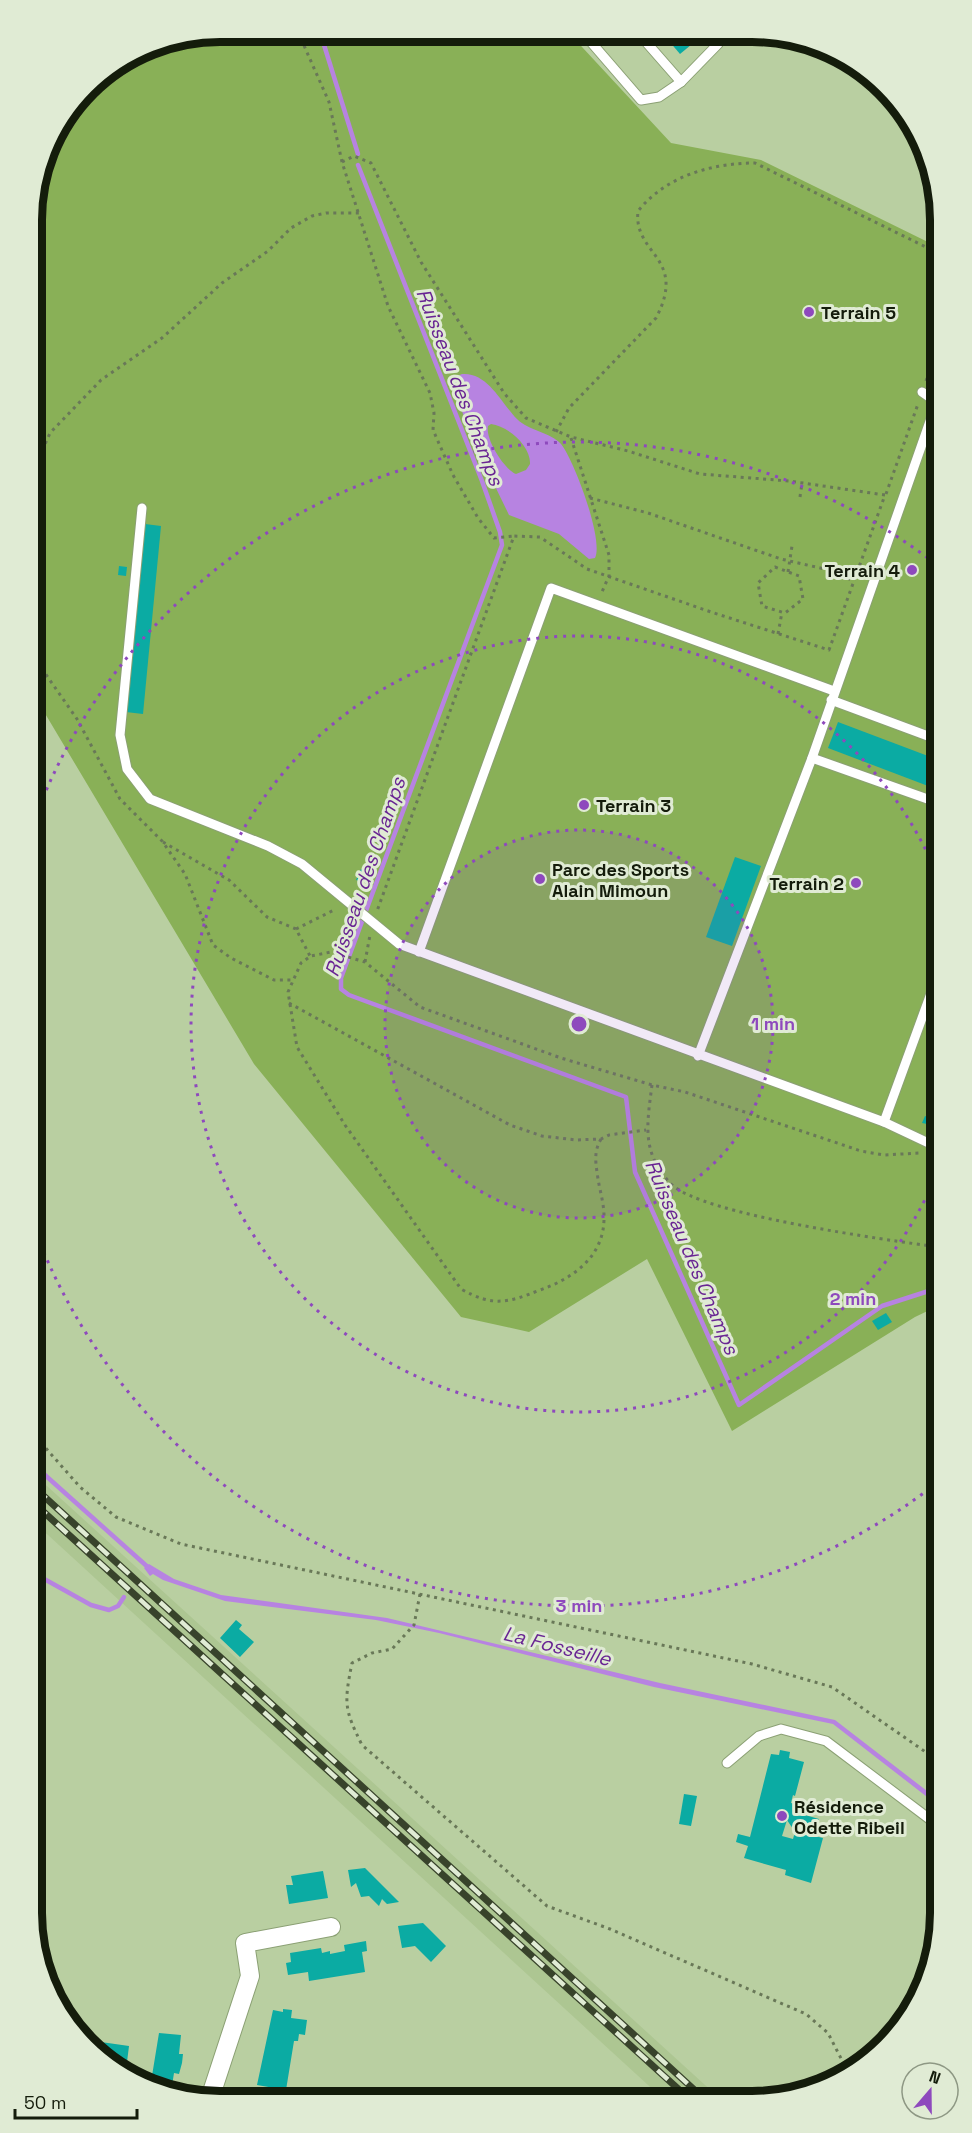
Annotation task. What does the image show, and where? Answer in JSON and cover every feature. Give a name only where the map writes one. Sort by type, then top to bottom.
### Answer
[{"type":"street","points":[[212,2090],[250,1976],[245,1943],[332,1927]]},
{"type":"lane","points":[[591,42],[641,100],[659,97],[681,82],[719,42]]},
{"type":"lane","points":[[646,42],[681,82]]},
{"type":"lane","points":[[922,393],[930,398]]},
{"type":"lane","points":[[698,1056],[812,758],[930,421]]},
{"type":"lane","points":[[142,508],[120,735],[127,769],[150,799],[268,846],[302,864],[399,944],[698,1056],[884,1122],[930,1144]]},
{"type":"lane","points":[[419,952],[551,588],[833,696],[930,736]]},
{"type":"lane","points":[[812,758],[930,800]]},
{"type":"lane","points":[[884,1122],[930,995]]},
{"type":"lane","points":[[727,1764],[759,1736],[781,1729],[826,1741],[930,1819]]},
{"type":"path","points":[[302,42],[329,102],[342,162],[388,306],[430,393],[434,413],[433,430],[468,501],[494,538],[540,537],[587,569],[829,650],[930,369]]},
{"type":"path","points":[[342,162],[354,156],[371,163],[421,262],[504,393],[526,418],[571,437],[628,451],[700,474],[802,483],[885,495]]},
{"type":"path","points":[[556,432],[569,408],[656,318],[664,302],[667,286],[664,266],[639,230],[638,211],[645,201],[680,178],[725,163],[755,163],[930,249]]},
{"type":"path","points":[[42,451],[50,433],[101,380],[162,338],[222,283],[268,251],[291,228],[312,216],[326,213],[359,213]]},
{"type":"path","points":[[571,437],[609,555],[609,576],[596,604]]},
{"type":"path","points":[[800,497],[802,483]]},
{"type":"path","points":[[590,498],[648,513],[790,561],[829,570],[855,581]]},
{"type":"path","points":[[365,962],[371,923],[514,536]]},
{"type":"path","points":[[788,572],[792,546]]},
{"type":"path","points":[[775,567],[799,576],[802,599],[785,613],[782,612],[762,606],[758,583],[775,567]]},
{"type":"path","points":[[778,634],[782,612]]},
{"type":"path","points":[[42,669],[77,719],[120,799],[162,841],[185,874],[213,945],[231,958],[274,980],[292,980]]},
{"type":"path","points":[[162,841],[229,880],[267,917],[296,929],[310,956]]},
{"type":"path","points":[[296,929],[348,902]]},
{"type":"path","points":[[601,1139],[595,1156],[604,1215],[603,1232],[594,1255],[584,1267],[553,1286],[496,1303],[478,1299],[461,1290],[345,1125],[297,1047],[288,992],[301,963],[310,956],[331,952],[342,955],[365,962],[420,1007],[561,1058],[651,1085],[685,1092],[861,1151],[884,1155],[926,1152]]},
{"type":"path","points":[[289,1002],[510,1125],[542,1136],[576,1140],[601,1139],[646,1130]]},
{"type":"path","points":[[651,1085],[646,1130],[649,1149],[672,1185],[706,1203],[859,1236],[930,1246]]},
{"type":"path","points":[[42,1444],[80,1487],[116,1517],[181,1544],[752,1664],[832,1688],[930,1756]]},
{"type":"path","points":[[420,1594],[414,1625],[392,1648],[372,1653],[352,1663],[346,1692],[347,1715],[362,1745],[547,1906],[610,1929],[806,2014],[828,2033],[845,2065]]},
{"type":"shaded area","points":[[42,1481],[712,2091],[655,2091],[42,1530]]},
{"type":"green space","name":"Parc des Sports Alain Mimoun","points":[[208,42],[577,42],[671,143],[761,160],[930,243],[930,1310],[732,1431],[647,1259],[529,1332],[461,1317],[254,1064],[42,708],[42,208],[48,174],[60,141],[79,111],[94,94],[111,79],[141,60],[185,45]]},
{"type":"water","points":[[462,374],[479,378],[487,383],[517,419],[561,444],[580,482],[592,518],[597,549],[595,558],[589,559],[559,534],[509,515],[476,447],[452,386],[453,378]],"holes":[[[491,424],[511,433],[527,450],[530,464],[526,470],[516,474],[496,453],[489,438],[488,426]]]},
{"type":"water","points":[[149,1564],[174,1579],[221,1595],[387,1618],[660,1683],[835,1720],[930,1793],[930,1799],[833,1724],[654,1687],[439,1633],[376,1620],[225,1601],[163,1580],[153,1574],[150,1576],[144,1568]]},
{"type":"building","points":[[670,42],[695,42],[680,54]]},
{"type":"building","points":[[145,524],[161,526],[143,714],[126,712]]},
{"type":"building","points":[[119,566],[127,567],[126,576],[118,575]]},
{"type":"building","points":[[838,722],[930,757],[930,787],[828,748]]},
{"type":"building","points":[[735,857],[761,866],[732,946],[706,937]]},
{"type":"building","points":[[361,869],[367,872],[362,882],[356,880]]},
{"type":"building","points":[[925,1116],[930,1118],[930,1125],[922,1123]]},
{"type":"building","points":[[886,1313],[892,1322],[878,1330],[872,1321]]},
{"type":"building","points":[[236,1620],[242,1625],[239,1629],[254,1642],[240,1657],[220,1638]]},
{"type":"building","name":"Résidence Odette Ribeil","points":[[780,1750],[790,1752],[789,1758],[804,1762],[791,1803],[801,1805],[798,1813],[819,1819],[815,1836],[823,1838],[811,1883],[785,1875],[786,1870],[744,1858],[748,1846],[736,1842],[738,1834],[750,1837],[771,1754],[779,1755]],"holes":[[[787,1820],[795,1832],[793,1839],[782,1836]]]},
{"type":"building","points":[[684,1794],[697,1796],[691,1826],[679,1824]]},
{"type":"building","points":[[365,1868],[399,1902],[387,1904],[382,1899],[379,1906],[369,1896],[361,1897],[356,1883],[351,1887],[348,1870]]},
{"type":"building","points":[[323,1871],[328,1898],[289,1904],[286,1885],[293,1885],[291,1876]]},
{"type":"building","points":[[423,1923],[446,1946],[431,1962],[415,1946],[402,1948],[398,1926]]},
{"type":"building","points":[[366,1941],[367,1951],[362,1952],[365,1972],[309,1981],[308,1972],[288,1975],[286,1963],[291,1962],[290,1953],[321,1948],[322,1953],[330,1951],[330,1954],[345,1951],[344,1945]]},
{"type":"building","points":[[283,2009],[292,2010],[291,2018],[307,2020],[305,2035],[299,2034],[298,2041],[294,2041],[286,2090],[257,2085],[273,2010],[283,2012]]},
{"type":"building","points":[[159,2033],[181,2035],[179,2054],[183,2054],[182,2063],[179,2074],[174,2073],[172,2085],[152,2077]]},
{"type":"building","points":[[101,2042],[129,2046],[127,2064],[121,2061],[101,2045]]},
{"type":"waterway","name":"Ruisseau des Champs","points":[[323,42],[358,154]]},
{"type":"waterway","name":"Ruisseau des Champs","points":[[358,165],[482,481],[500,532],[502,545],[341,978],[341,989],[349,995],[626,1097],[635,1172],[739,1405],[882,1306],[930,1291]]},
{"type":"waterway","points":[[42,1472],[150,1569]]},
{"type":"waterway","name":"La Fosseille","points":[[42,1578],[91,1605],[109,1610],[118,1606],[124,1597]]},
{"type":"railway","points":[[42,1494],[696,2091]]},
{"type":"railway","points":[[42,1510],[681,2091]]},
{"type":"place","name":"Terrain 5","points":[[809,312]]},
{"type":"place","name":"Terrain 4","points":[[912,570]]},
{"type":"place","name":"Terrain 3","points":[[584,805]]},
{"type":"place","name":"Parc des Sports Alain Mimoun","points":[[540,879]]},
{"type":"place","name":"Terrain 2","points":[[856,883]]},
{"type":"place","name":"Résidence Odette Ribeil","points":[[782,1816]]}]
